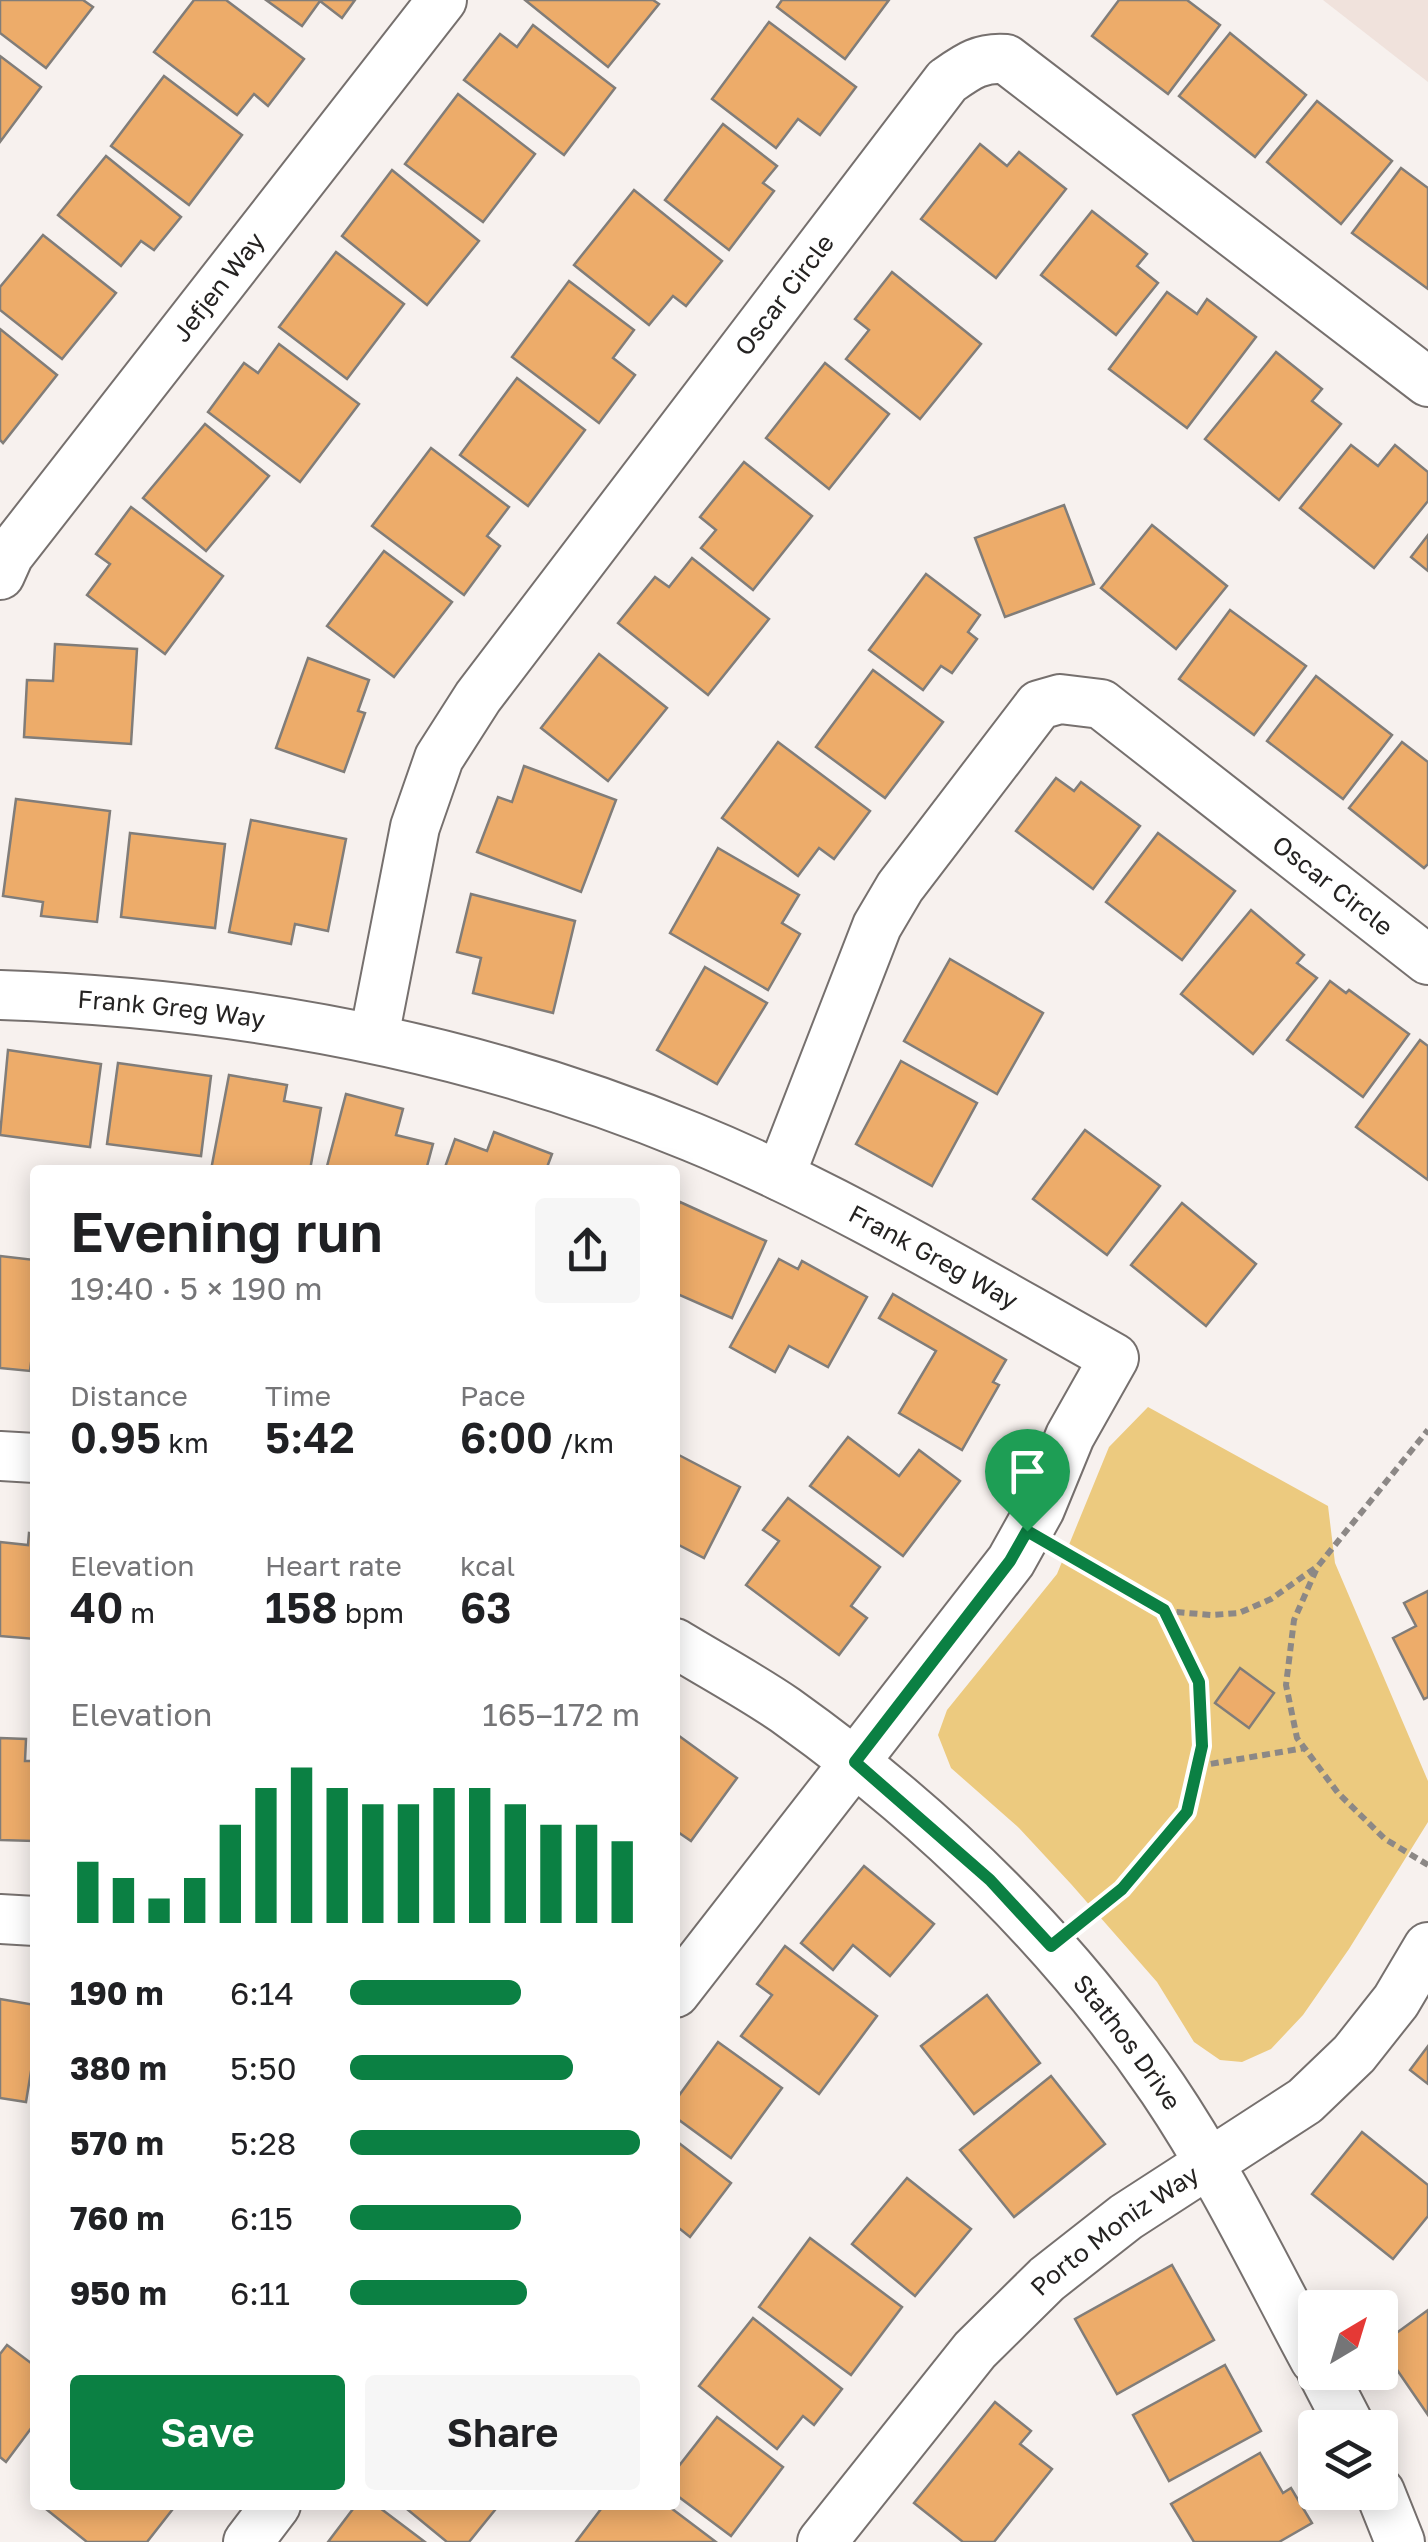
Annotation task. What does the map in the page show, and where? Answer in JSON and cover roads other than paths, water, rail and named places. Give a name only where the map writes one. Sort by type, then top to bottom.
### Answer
[{"type":"street","name":"Jefjen Way","points":[[0,575],[10,555],[442,0]]},
{"type":"street","name":"Oscar Circle","points":[[374,1038],[415,827],[440,758],[478,697],[947,81],[973,63],[988,58],[1006,59],[1428,382]]},
{"type":"street","name":"Oscar Circle","points":[[780,1176],[877,926],[900,887],[1038,705],[1060,699],[1101,704],[1428,960]]},
{"type":"street","name":"Frank Greg Way","points":[[0,994],[104,998],[248,1015],[374,1038],[512,1074],[692,1137],[780,1176],[861,1216],[1114,1358],[1070,1436],[1040,1508],[1010,1561],[680,1986]]},
{"type":"street","points":[[0,1456],[30,1458]]},
{"type":"street","name":"Stathos Drive","points":[[680,1646],[781,1708],[855,1762],[990,1880],[1051,1946],[1151,2073],[1210,2164],[1298,2328]]},
{"type":"street","points":[[0,1920],[30,1921]]},
{"type":"street","name":"Porto Moniz Way","points":[[822,2542],[975,2350],[1047,2279],[1126,2216],[1305,2101],[1354,2054],[1396,2001],[1428,1947]]},
{"type":"street","points":[[248,2542],[272,2510]]},
{"type":"street","points":[[1392,2510],[1409,2536]]}]
